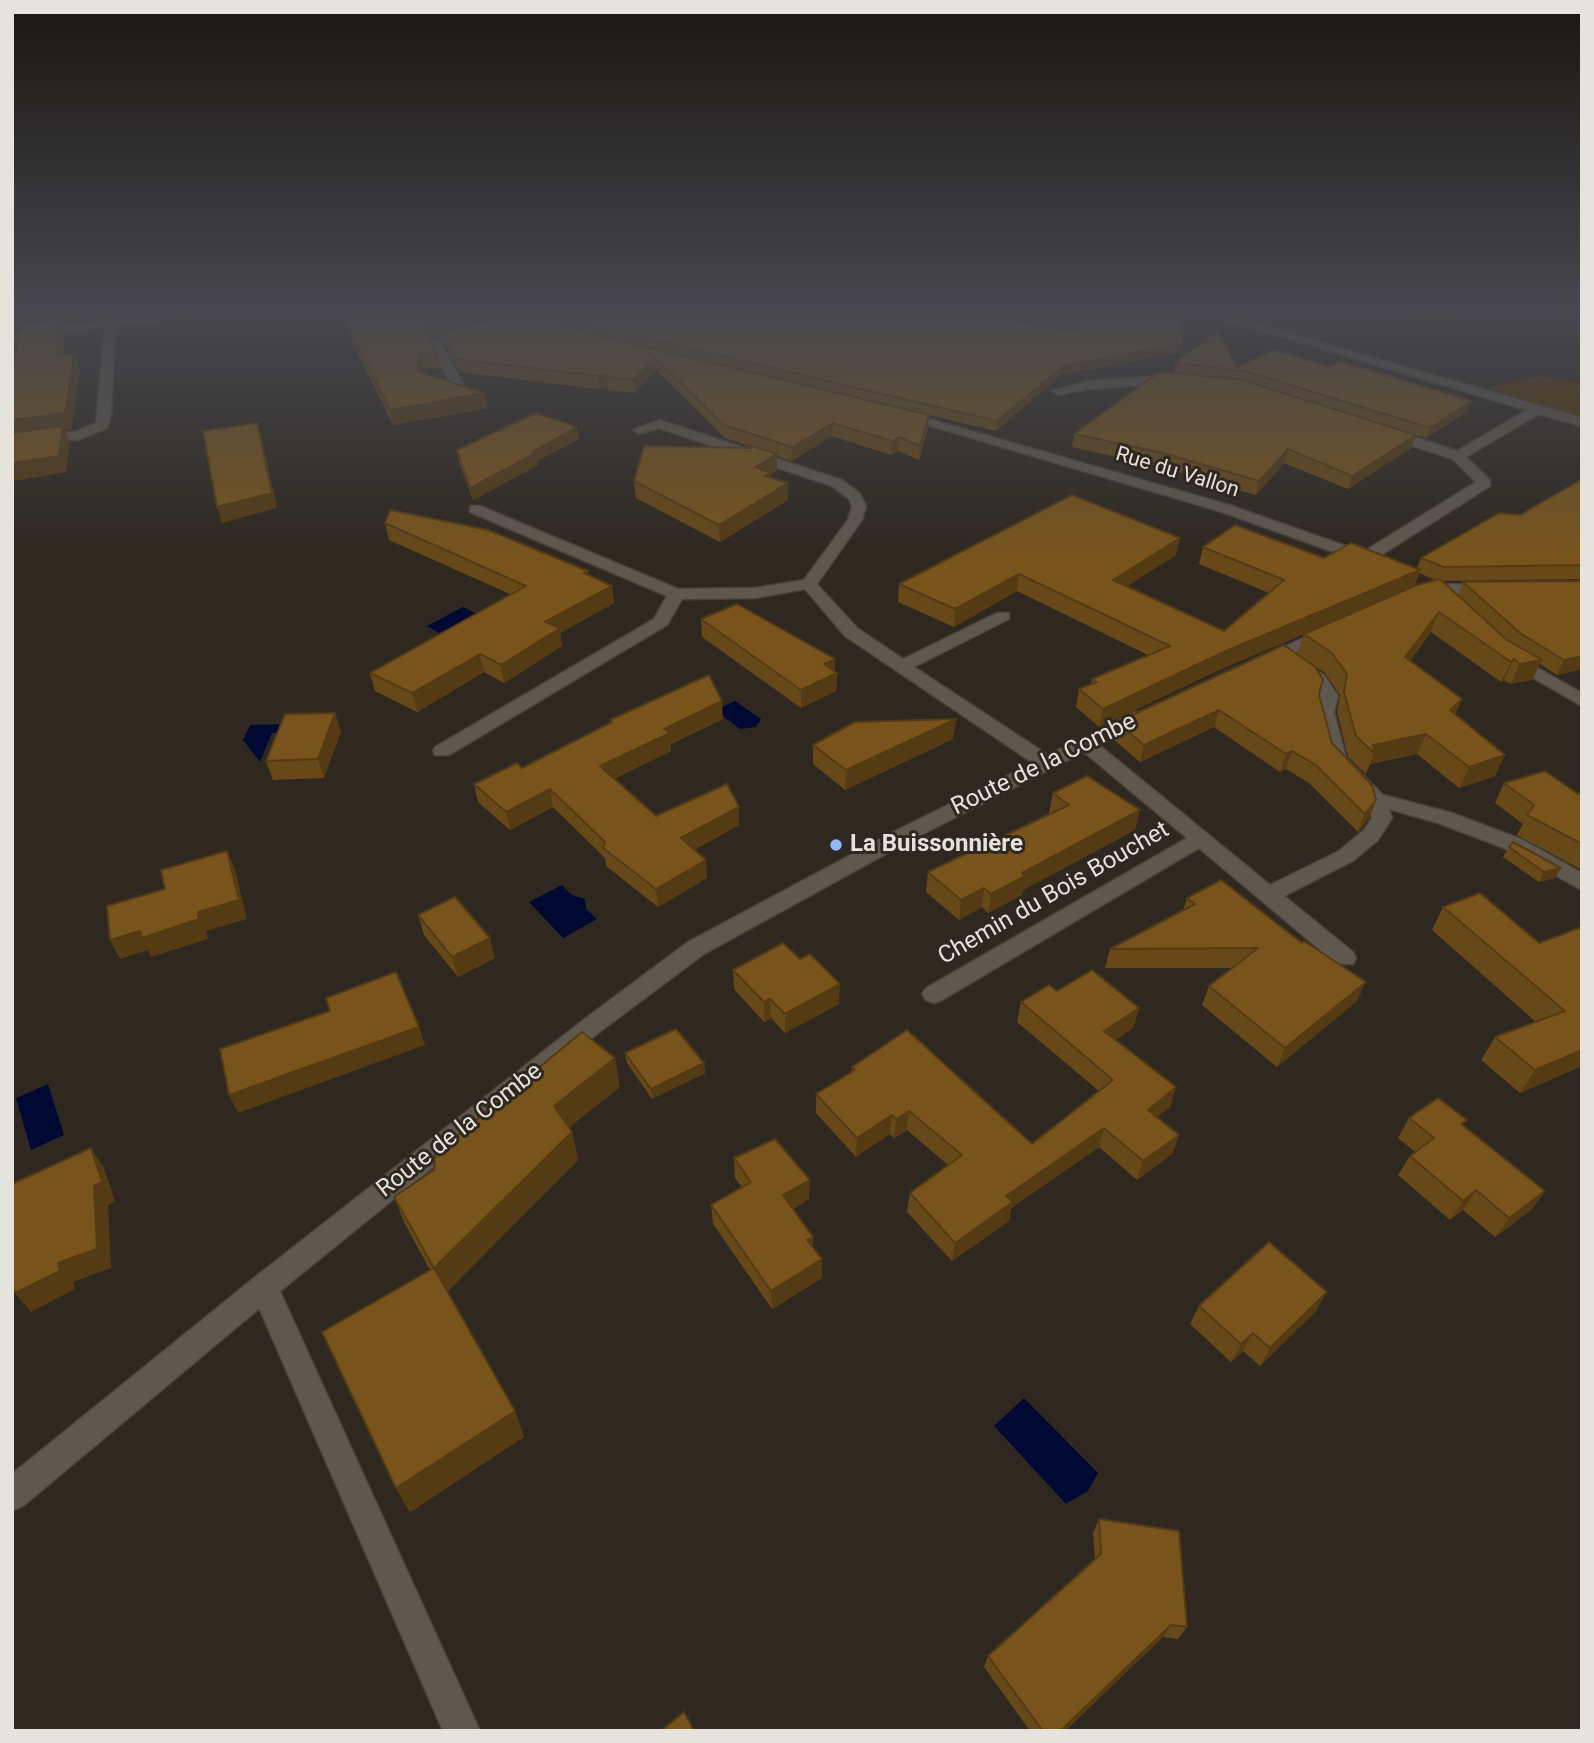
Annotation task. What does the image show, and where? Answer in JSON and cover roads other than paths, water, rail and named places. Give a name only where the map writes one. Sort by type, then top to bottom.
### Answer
[{"type":"street","points":[[12,444],[80,435],[102,425],[106,393]]},
{"type":"street","points":[[1484,393],[1582,422]]},
{"type":"street","points":[[1369,427],[1458,456],[1538,409]]},
{"type":"street","name":"Rue du Vallon","points":[[889,412],[956,428],[1224,508],[1370,561],[1485,483],[1458,456]]},
{"type":"street","points":[[475,509],[676,594],[755,593],[809,584],[855,520],[859,506],[855,497],[837,483],[659,424],[640,430]]},
{"type":"street","points":[[1412,579],[1436,589],[1456,607]]},
{"type":"street","points":[[809,584],[851,632],[1046,763]]},
{"type":"street","points":[[1403,599],[1436,589],[1513,590]]},
{"type":"street","points":[[442,751],[661,622],[676,594]]},
{"type":"street","points":[[902,666],[1003,616]]},
{"type":"street","points":[[1243,668],[1342,626]]},
{"type":"street","points":[[1496,645],[1582,701]]},
{"type":"street","points":[[1282,653],[1318,679],[1329,696],[1325,712],[1337,760],[1376,799],[1445,818],[1516,845],[1582,883]]},
{"type":"street","name":"Route de la Combe","points":[[12,1495],[264,1287],[594,1024],[696,948],[908,833],[1158,708]]},
{"type":"street","name":"Chemin du Bois Bouchet","points":[[1085,743],[1345,958]]},
{"type":"street","points":[[1268,895],[1346,856],[1371,835],[1381,818],[1376,799]]},
{"type":"street","name":"Chemin du Bois Bouchet","points":[[934,994],[1200,839]]},
{"type":"street","points":[[264,1287],[461,1731]]},
{"type":"water","points":[[463,607],[477,614],[441,634],[427,626]]},
{"type":"water","points":[[735,701],[761,719],[756,727],[740,729],[715,710]]},
{"type":"water","points":[[288,724],[285,733],[272,733],[260,762],[243,740],[250,725]]},
{"type":"water","points":[[562,885],[572,895],[585,899],[586,909],[597,919],[563,938],[529,902]]},
{"type":"water","points":[[48,1084],[64,1135],[31,1150],[16,1098]]},
{"type":"water","points":[[1024,1398],[1098,1473],[1088,1491],[1066,1504],[994,1426]]},
{"type":"place","name":"La Buissonnière","points":[[836,845]]}]
